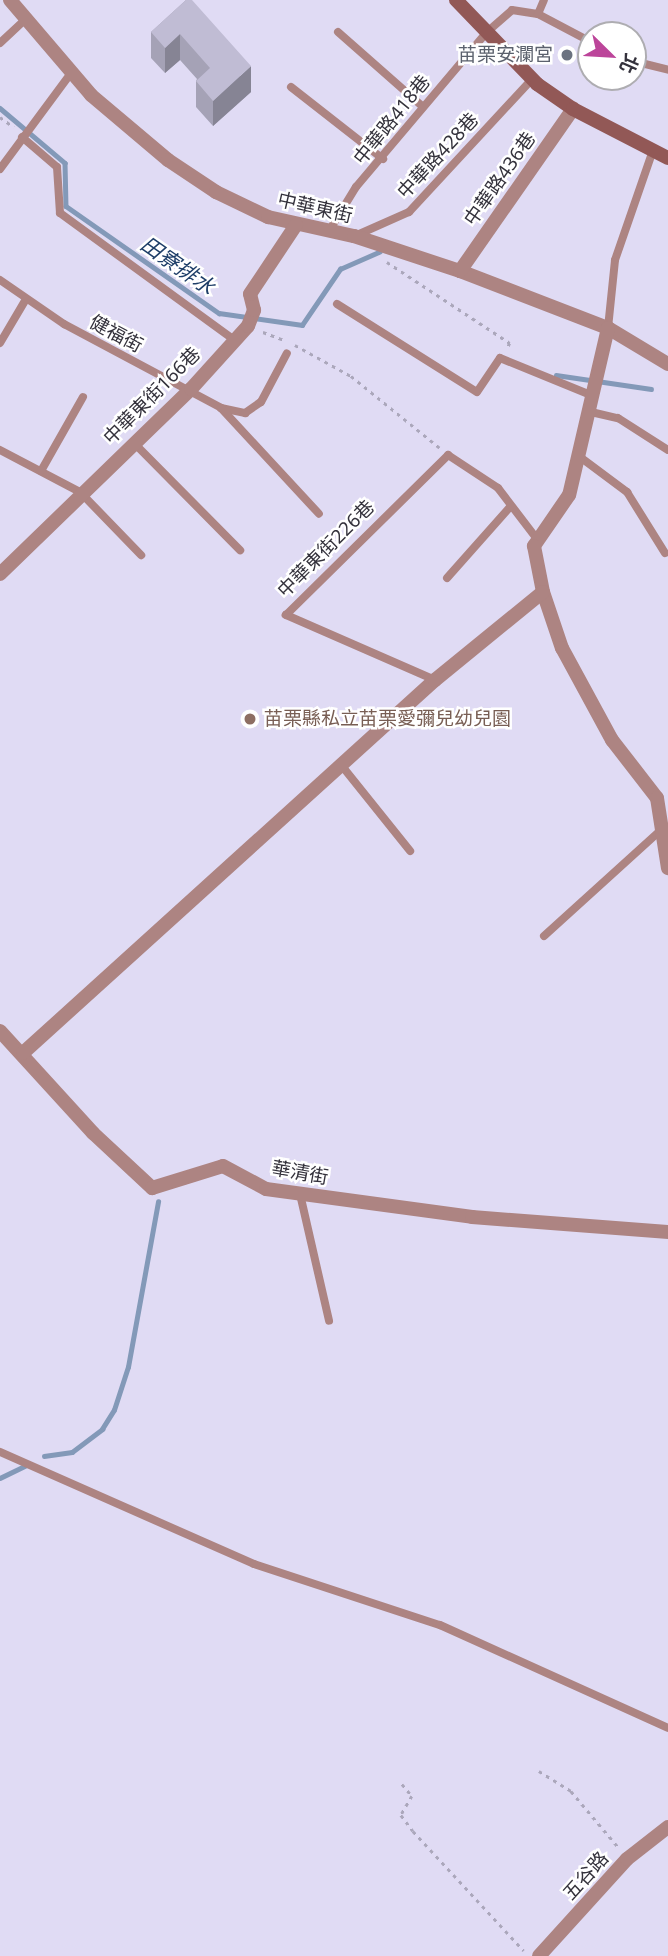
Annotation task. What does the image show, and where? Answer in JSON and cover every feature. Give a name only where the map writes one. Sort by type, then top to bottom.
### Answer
[{"type":"street","points":[[456,0],[532,79],[573,109],[668,158]]},
{"type":"street","name":"中華東街","points":[[20,7],[71,73],[130,129],[195,180],[244,206],[296,225],[354,236],[460,271],[608,328],[668,364]]},
{"type":"street","name":"中華路436巷","points":[[460,271],[573,109]]},
{"type":"street","name":"中華東街166巷","points":[[0,574],[80,492],[191,389],[233,339],[248,326],[254,310],[250,294],[296,225]]},
{"type":"street","points":[[608,328],[592,412],[569,495],[549,531],[537,539],[534,546],[543,592],[562,648],[592,706],[657,798],[668,868]]},
{"type":"street","points":[[23,1053],[435,680],[543,592]]},
{"type":"street","name":"華清街","points":[[0,1032],[23,1053],[93,1133],[152,1188],[223,1166],[266,1189],[472,1217],[668,1232]]},
{"type":"street","name":"五谷路","points":[[539,1956],[627,1859],[668,1827]]},
{"type":"lane","points":[[544,0],[538,14],[577,35]]},
{"type":"lane","points":[[0,43],[20,7]]},
{"type":"lane","name":"中華路418巷","points":[[328,232],[356,187],[383,159],[422,106],[487,32],[512,10],[538,14]]},
{"type":"lane","points":[[338,32],[422,106]]},
{"type":"lane","points":[[647,65],[668,70]]},
{"type":"lane","points":[[0,169],[71,73]]},
{"type":"lane","name":"中華路428巷","points":[[354,236],[409,212],[532,79]]},
{"type":"lane","points":[[291,87],[383,159]]},
{"type":"lane","points":[[23,136],[57,167],[60,213],[233,339]]},
{"type":"lane","points":[[608,328],[615,260],[653,150]]},
{"type":"lane","name":"健福街","points":[[0,280],[26,299],[221,408],[319,513]]},
{"type":"lane","points":[[0,343],[26,299]]},
{"type":"lane","points":[[337,304],[477,392],[500,358],[594,393]]},
{"type":"lane","points":[[221,408],[245,413],[261,402],[287,353]]},
{"type":"lane","points":[[41,471],[83,397]]},
{"type":"lane","points":[[592,412],[618,418],[668,450]]},
{"type":"lane","points":[[134,443],[240,550]]},
{"type":"lane","points":[[0,450],[80,492],[141,555]]},
{"type":"lane","points":[[448,455],[498,488],[537,539]]},
{"type":"lane","name":"中華東街226巷","points":[[435,680],[286,615],[448,455]]},
{"type":"lane","points":[[580,457],[626,492],[665,553]]},
{"type":"lane","points":[[447,578],[511,506]]},
{"type":"lane","points":[[342,766],[410,851]]},
{"type":"lane","points":[[544,936],[661,830]]},
{"type":"lane","points":[[300,1194],[329,1321]]},
{"type":"lane","points":[[0,1452],[254,1564],[440,1625],[668,1728]]},
{"type":"path","points":[[0,117],[23,136]]},
{"type":"path","points":[[386,264],[510,344],[500,358]]},
{"type":"path","points":[[248,326],[307,349],[351,376],[448,455]]},
{"type":"path","points":[[539,1771],[571,1791],[627,1859]]},
{"type":"path","points":[[402,1784],[412,1796],[401,1815],[528,1956]]},
{"type":"building","points":[[186,0],[192,0],[251,66],[213,101],[196,81],[210,68],[180,34],[165,48],[151,32]]},
{"type":"waterway","name":"田寮排水","points":[[0,108],[65,163],[66,206],[219,313],[302,325],[340,269],[379,252]]},
{"type":"waterway","name":"田寮排水","points":[[556,375],[651,389]]},
{"type":"waterway","points":[[44,1456],[72,1452],[102,1429],[114,1410],[128,1367],[158,1202]]},
{"type":"waterway","points":[[0,1478],[25,1466]]},
{"type":"place","name":"苗栗安瀾宮","points":[[567,55]]},
{"type":"place","name":"苗栗縣私立苗栗愛彌兒幼兒園","points":[[250,719]]}]
